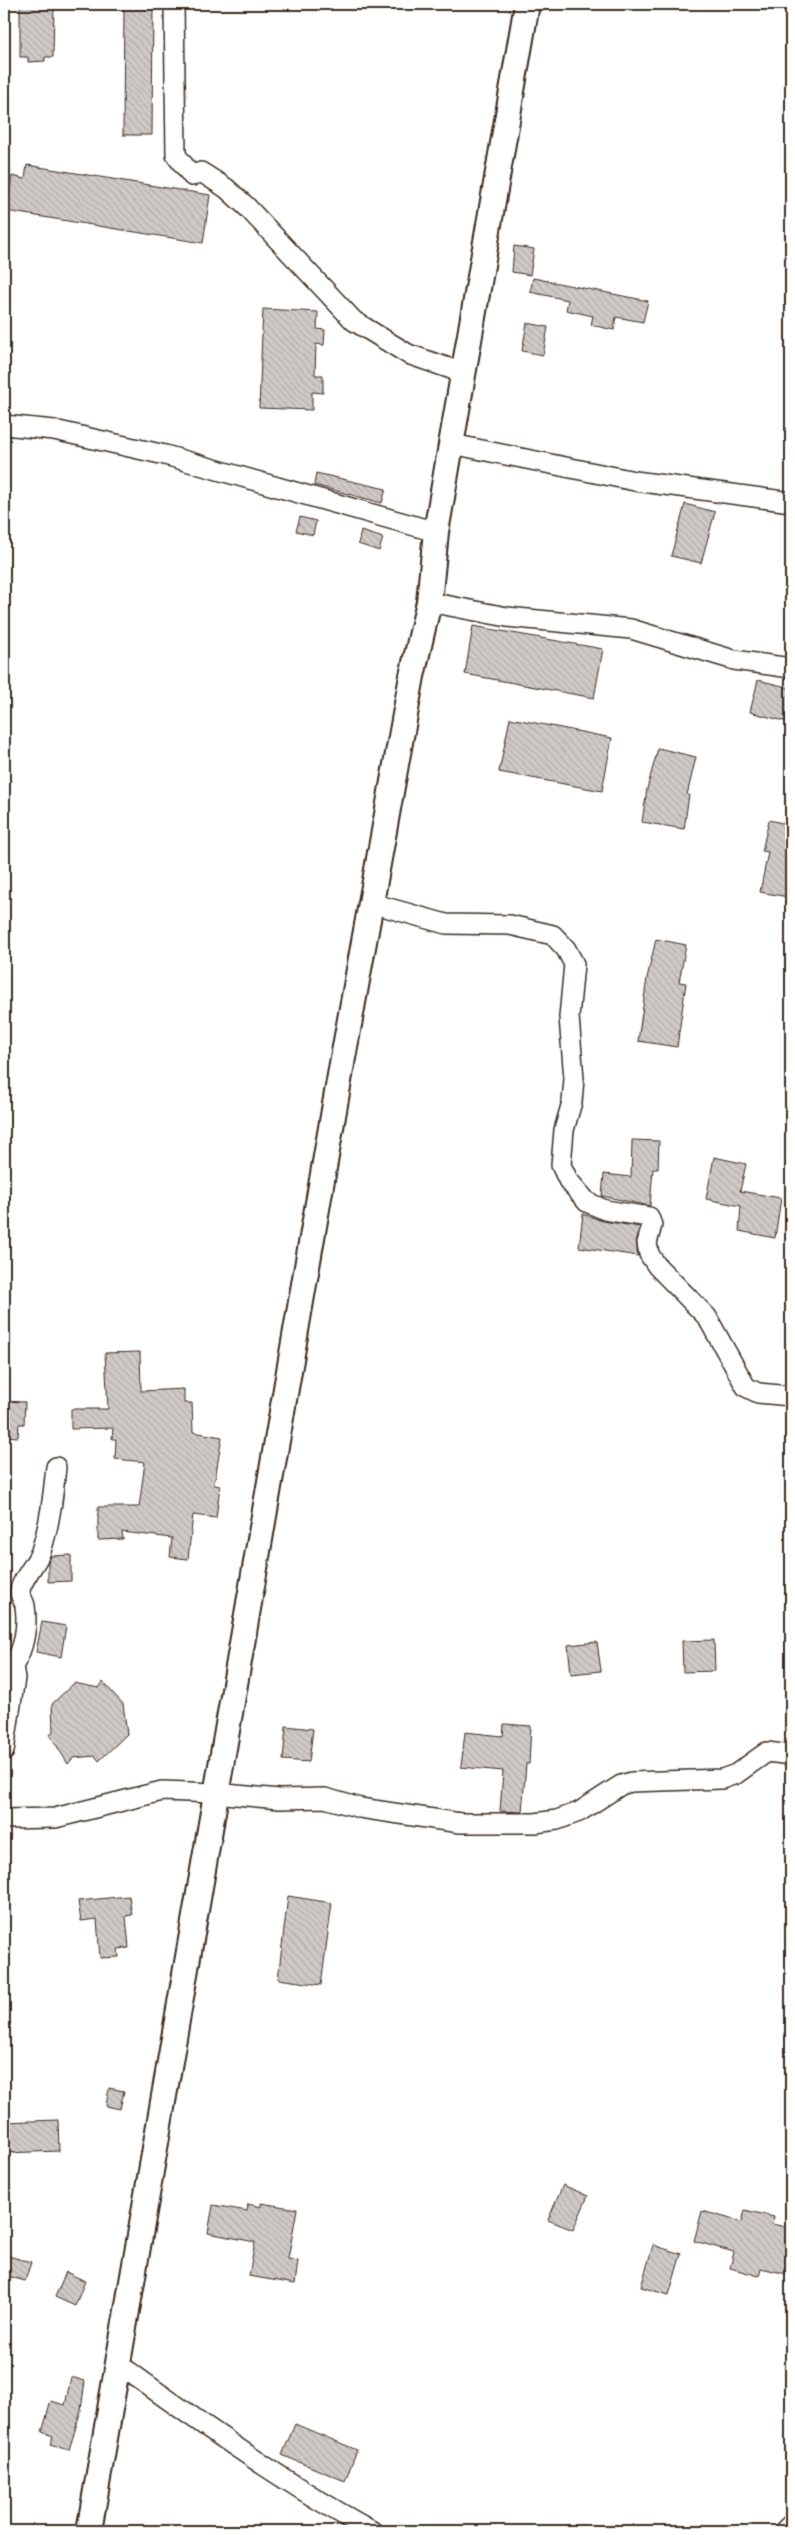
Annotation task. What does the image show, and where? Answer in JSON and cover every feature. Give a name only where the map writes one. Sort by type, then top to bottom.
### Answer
[{"type":"main road","points":[[88,2531],[371,903],[412,676],[429,602],[436,532],[527,4]]},
{"type":"street","points":[[174,4],[176,155],[192,176],[201,172],[226,188],[246,206],[354,321],[408,354],[463,372]]},
{"type":"street","points":[[4,425],[54,430],[165,456],[436,532]]},
{"type":"street","points":[[452,444],[635,481],[791,502]]},
{"type":"street","points":[[429,602],[507,617],[631,629],[734,660],[791,668]]},
{"type":"street","points":[[371,903],[446,924],[510,926],[553,935],[566,949],[574,964],[570,1017],[574,1079],[572,1102],[561,1147],[561,1165],[568,1180],[588,1202],[605,1210],[649,1217],[652,1225],[647,1243],[653,1260],[707,1317],[746,1386],[758,1393],[791,1396]]},
{"type":"street","points":[[4,1751],[15,1678],[13,1666],[19,1656],[24,1637],[25,1605],[20,1593],[22,1584],[36,1564],[48,1526],[56,1467]]},
{"type":"street","points":[[4,1819],[55,1818],[162,1791],[215,1792],[279,1799],[325,1798],[360,1808],[460,1823],[535,1823],[557,1820],[579,1812],[621,1784],[722,1779],[736,1774],[767,1752],[791,1755]]},
{"type":"street","points":[[117,2363],[196,2421],[271,2470],[372,2531]]},
{"type":"street","points":[[784,2531],[791,2524]]},
{"type":"building","points":[[20,4],[54,4],[53,57],[45,57],[45,61],[28,62],[28,57],[20,57]]},
{"type":"building","points":[[124,4],[153,4],[152,135],[123,135]]},
{"type":"building","points":[[27,165],[210,195],[203,243],[6,211],[12,176],[25,179]]},
{"type":"building","points":[[514,246],[534,249],[530,275],[512,272]]},
{"type":"building","points":[[533,278],[648,301],[643,322],[616,317],[614,330],[591,325],[593,316],[566,310],[568,300],[530,292]]},
{"type":"building","points":[[263,309],[318,312],[317,329],[325,330],[324,345],[316,344],[315,375],[323,375],[323,393],[312,392],[312,410],[259,408]]},
{"type":"building","points":[[527,323],[548,327],[543,355],[522,351]]},
{"type":"building","points":[[316,473],[386,489],[382,503],[314,485]]},
{"type":"building","points":[[685,504],[715,512],[701,563],[671,556]]},
{"type":"building","points":[[300,517],[316,521],[313,535],[296,531]]},
{"type":"building","points":[[361,531],[383,538],[379,551],[358,544]]},
{"type":"building","points":[[473,626],[603,649],[594,698],[465,674]]},
{"type":"building","points":[[758,680],[791,688],[791,723],[750,712]]},
{"type":"building","points":[[510,718],[612,738],[602,791],[499,772]]},
{"type":"building","points":[[658,748],[696,757],[687,795],[689,795],[684,829],[642,822],[647,789]]},
{"type":"building","points":[[769,820],[791,825],[791,879],[788,897],[760,892],[768,852],[762,851]]},
{"type":"building","points":[[656,939],[686,945],[679,982],[686,983],[677,1047],[638,1041],[647,978]]},
{"type":"building","points":[[632,1140],[659,1141],[658,1169],[653,1169],[650,1206],[602,1196],[604,1174],[631,1177]]},
{"type":"building","points":[[714,1157],[746,1164],[740,1191],[781,1198],[775,1238],[739,1231],[741,1206],[706,1199]]},
{"type":"building","points":[[583,1214],[603,1221],[640,1227],[636,1240],[638,1256],[579,1247]]},
{"type":"building","points":[[140,1352],[141,1391],[184,1389],[184,1403],[192,1403],[193,1432],[222,1437],[214,1485],[220,1486],[216,1518],[193,1515],[188,1559],[170,1557],[172,1538],[122,1532],[123,1539],[98,1540],[98,1507],[139,1507],[145,1462],[115,1459],[116,1439],[112,1439],[113,1428],[71,1429],[71,1409],[108,1409],[105,1353]]},
{"type":"building","points":[[4,1401],[25,1402],[24,1424],[19,1424],[18,1437],[4,1436]]},
{"type":"building","points":[[71,1555],[71,1581],[48,1582],[48,1563],[51,1556]]},
{"type":"building","points":[[42,1622],[66,1626],[61,1657],[36,1652]]},
{"type":"building","points":[[714,1640],[715,1671],[683,1672],[682,1641]]},
{"type":"building","points":[[597,1642],[601,1671],[571,1674],[568,1645]]},
{"type":"building","points":[[103,1682],[123,1704],[127,1734],[99,1761],[95,1756],[73,1758],[68,1764],[50,1735],[53,1731],[52,1704],[74,1683],[99,1688]]},
{"type":"building","points":[[504,1724],[531,1726],[529,1764],[526,1764],[522,1812],[500,1811],[503,1771],[461,1767],[465,1732],[503,1736]]},
{"type":"building","points":[[286,1726],[313,1729],[309,1762],[283,1760]]},
{"type":"building","points":[[129,1896],[132,1915],[126,1916],[129,1948],[118,1949],[119,1957],[100,1958],[97,1919],[81,1921],[78,1901]]},
{"type":"building","points":[[288,1896],[332,1903],[321,1985],[278,1979]]},
{"type":"building","points":[[109,2088],[124,2091],[120,2109],[106,2106]]},
{"type":"building","points":[[58,2120],[59,2151],[4,2153],[4,2122]]},
{"type":"building","points":[[563,2185],[588,2196],[573,2230],[548,2220]]},
{"type":"building","points":[[261,2203],[297,2209],[288,2259],[298,2261],[295,2284],[249,2276],[255,2242],[208,2233],[213,2205],[247,2211],[248,2204],[261,2207]]},
{"type":"building","points":[[745,2210],[774,2217],[772,2224],[791,2228],[791,2275],[761,2268],[759,2276],[730,2268],[734,2252],[694,2241],[702,2211],[742,2222]]},
{"type":"building","points":[[653,2245],[681,2254],[669,2295],[641,2287]]},
{"type":"building","points":[[4,2255],[31,2262],[25,2281],[4,2275]]},
{"type":"building","points":[[66,2272],[85,2281],[75,2306],[55,2297]]},
{"type":"building","points":[[71,2377],[85,2381],[81,2410],[69,2450],[50,2444],[53,2436],[42,2432],[51,2401],[65,2405]]},
{"type":"building","points":[[295,2424],[357,2450],[345,2481],[282,2455]]}]
